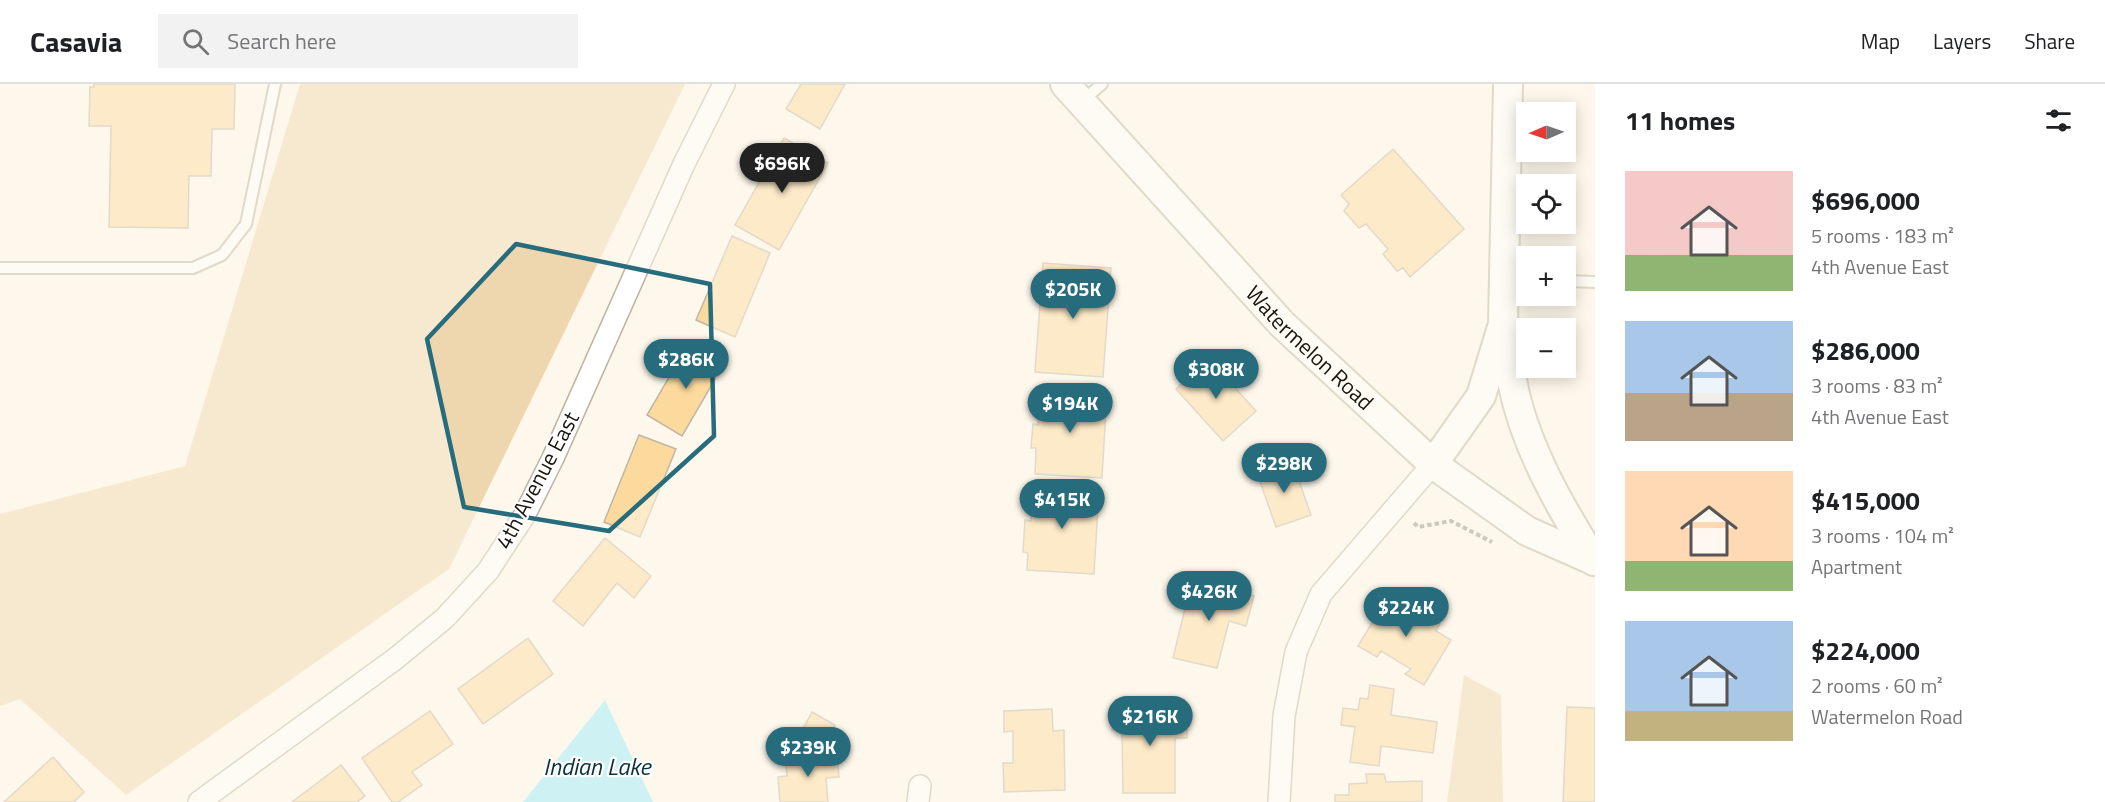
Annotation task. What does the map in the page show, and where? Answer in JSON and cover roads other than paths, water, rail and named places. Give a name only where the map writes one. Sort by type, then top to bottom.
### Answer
[{"type":"main road","points":[[1433,464],[1481,396],[1515,279],[1508,84]]},
{"type":"main road","name":"Watermelon Road","points":[[1083,90],[1282,324],[1433,464],[1527,531],[1595,561]]},
{"type":"main road","points":[[1503,324],[1515,392],[1528,435],[1554,495],[1595,561]]},
{"type":"street","name":"4th Avenue East","points":[[198,802],[395,659],[445,618],[488,571],[524,516],[552,459],[684,164],[724,84]]},
{"type":"street","points":[[1279,802],[1284,716],[1296,652],[1321,594],[1433,464]]},
{"type":"lane","points":[[0,268],[193,268],[222,255],[246,224],[275,84]]},
{"type":"lane","points":[[1576,281],[1595,282]]},
{"type":"water","name":"Indian Lake","points":[[605,700],[653,802],[523,802]]}]
